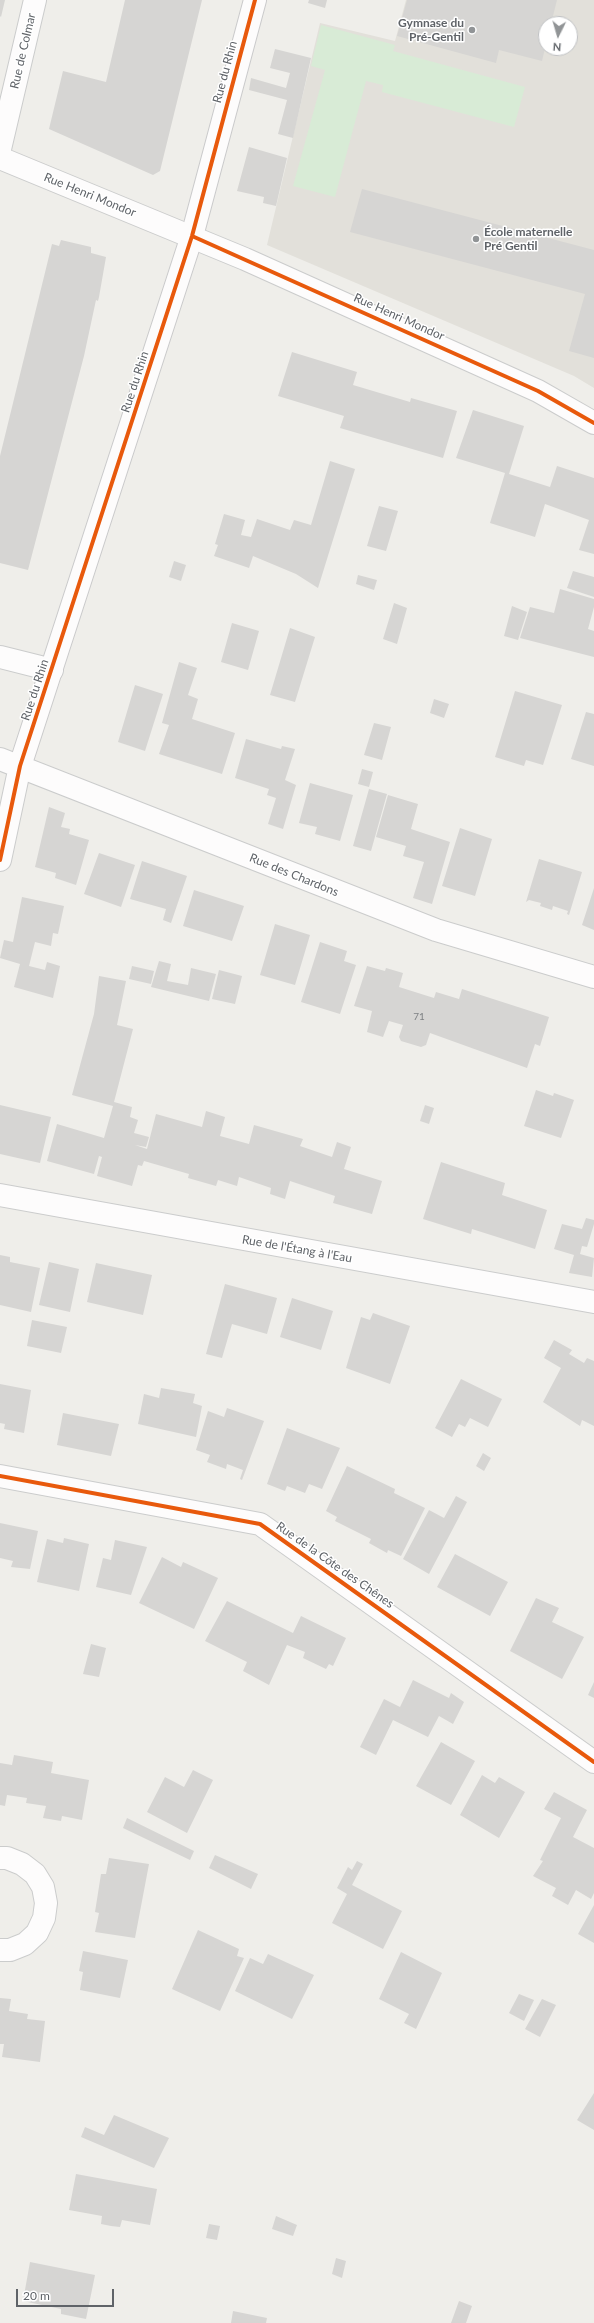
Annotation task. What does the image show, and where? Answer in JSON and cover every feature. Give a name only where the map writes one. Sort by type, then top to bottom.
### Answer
[{"type":"street","name":"Rue de Colmar","points":[[0,149],[35,0]]},
{"type":"street","name":"Rue du Rhin","points":[[0,860],[20,766],[192,236],[255,0]]},
{"type":"street","name":"Rue Henri Mondor","points":[[0,158],[192,236],[538,391],[594,423]]},
{"type":"street","points":[[0,657],[52,670]]},
{"type":"street","name":"Rue des Chardons","points":[[0,758],[436,930],[594,977]]},
{"type":"street","name":"Rue de l'Étang à l'Eau","points":[[0,1195],[594,1302]]},
{"type":"street","name":"Rue de la Côte des Chênes","points":[[0,1476],[260,1524],[594,1762]]},
{"type":"street","points":[[0,1858],[8,1858],[22,1864],[35,1874],[43,1887],[46,1903],[44,1918],[37,1933],[25,1944],[10,1950],[0,1950]]},
{"type":"shaded area","points":[[406,0],[594,0],[594,388],[574,376],[267,245],[320,23],[395,41]]},
{"type":"green space","points":[[321,25],[395,45],[393,51],[525,87],[514,127],[382,92],[383,85],[366,81],[335,197],[293,186],[325,70],[311,66]]},
{"type":"building","points":[[0,0],[5,0],[1,17],[0,16]]},
{"type":"building","points":[[125,0],[202,0],[160,171],[153,175],[49,129],[63,71],[106,82]]},
{"type":"building","points":[[309,0],[327,0],[325,8],[308,3]]},
{"type":"building","name":"Gymnase du Pré-Gentil","points":[[407,0],[557,0],[553,16],[538,16],[538,56],[543,56],[542,61],[499,50],[496,63],[397,36]]},
{"type":"building","points":[[275,49],[311,58],[293,138],[278,134],[287,100],[249,90],[251,78],[286,88],[290,73],[270,68]]},
{"type":"building","points":[[249,147],[287,158],[276,206],[263,203],[264,197],[237,191]]},
{"type":"building","points":[[362,189],[594,250],[594,358],[569,351],[585,294],[350,232]]},
{"type":"building","points":[[61,240],[91,247],[91,253],[106,257],[99,297],[98,301],[96,300],[84,356],[28,570],[0,563],[0,456],[52,244],[59,246]]},
{"type":"building","points":[[292,352],[357,372],[353,385],[410,402],[411,398],[457,411],[443,458],[340,428],[344,416],[278,396]]},
{"type":"building","points":[[473,410],[524,426],[509,474],[550,487],[557,466],[594,478],[594,554],[579,550],[589,520],[545,504],[535,537],[490,523],[505,473],[456,458]]},
{"type":"building","points":[[330,461],[355,469],[318,588],[296,574],[253,556],[249,568],[214,556],[218,545],[215,544],[224,514],[245,520],[241,535],[251,537],[257,519],[290,530],[294,520],[311,525]]},
{"type":"building","points":[[379,506],[398,511],[386,551],[367,546]]},
{"type":"building","points":[[174,561],[186,565],[181,581],[169,577]]},
{"type":"building","points":[[573,571],[594,577],[594,597],[567,588]]},
{"type":"building","points":[[358,575],[377,580],[374,590],[356,584]]},
{"type":"building","points":[[560,589],[594,599],[594,607],[588,629],[594,631],[594,657],[520,638],[530,607],[554,613]]},
{"type":"building","points":[[394,603],[407,608],[397,644],[383,639]]},
{"type":"building","points":[[512,606],[527,612],[518,640],[504,636]]},
{"type":"building","points":[[232,623],[259,631],[248,670],[221,662]]},
{"type":"building","points":[[290,628],[315,637],[295,702],[270,695]]},
{"type":"building","points":[[179,662],[197,668],[188,695],[198,699],[192,719],[235,733],[222,774],[159,754],[169,725],[162,723]]},
{"type":"building","points":[[135,685],[163,694],[145,751],[118,742]]},
{"type":"building","points":[[515,691],[562,705],[543,765],[526,760],[524,766],[495,757]]},
{"type":"building","points":[[434,699],[449,704],[444,718],[430,713]]},
{"type":"building","points":[[586,712],[594,714],[594,766],[571,759]]},
{"type":"building","points":[[374,723],[391,727],[382,760],[364,755]]},
{"type":"building","points":[[246,739],[281,749],[282,746],[295,749],[285,780],[296,785],[283,829],[268,824],[276,798],[267,795],[269,789],[235,778]]},
{"type":"building","points":[[362,769],[373,772],[369,787],[358,784]]},
{"type":"building","points":[[310,783],[353,795],[340,841],[315,834],[317,827],[299,823]]},
{"type":"building","points":[[369,789],[387,794],[371,851],[353,846]]},
{"type":"building","points":[[388,795],[418,804],[411,829],[450,842],[432,904],[413,898],[424,862],[403,856],[406,846],[376,837]]},
{"type":"building","points":[[49,807],[65,813],[61,827],[70,829],[69,834],[89,840],[76,885],[55,878],[56,873],[35,867]]},
{"type":"building","points":[[460,828],[492,839],[475,896],[442,886]]},
{"type":"building","points":[[99,853],[135,865],[121,907],[84,894]]},
{"type":"building","points":[[539,859],[582,872],[569,915],[567,914],[568,911],[553,906],[552,910],[540,906],[541,903],[529,900],[526,902]]},
{"type":"building","points":[[142,861],[187,876],[171,923],[163,920],[166,909],[130,899]]},
{"type":"building","points":[[594,888],[594,930],[582,925]]},
{"type":"building","points":[[194,890],[244,906],[232,941],[183,926]]},
{"type":"building","points":[[22,897],[64,906],[58,934],[53,933],[51,946],[35,942],[29,966],[45,970],[47,962],[60,966],[53,998],[14,987],[20,964],[0,958],[4,940],[13,942]]},
{"type":"building","points":[[275,924],[310,935],[295,985],[260,975]]},
{"type":"building","points":[[320,942],[347,951],[344,961],[356,965],[340,1014],[301,1002]]},
{"type":"building","points":[[159,961],[171,964],[167,981],[188,985],[191,968],[216,974],[209,1001],[151,987]]},
{"type":"building","points":[[132,966],[154,971],[151,984],[129,979]]},
{"type":"building","points":[[367,966],[385,971],[386,968],[403,973],[399,987],[434,998],[436,992],[459,999],[462,989],[549,1017],[540,1046],[535,1044],[527,1068],[430,1033],[426,1045],[421,1047],[401,1041],[399,1037],[403,1025],[389,1021],[383,1037],[367,1032],[372,1011],[354,1006]]},
{"type":"building","points":[[219,970],[242,976],[235,1004],[212,999]]},
{"type":"building","points":[[99,976],[126,981],[117,1025],[133,1029],[114,1102],[132,1107],[130,1117],[138,1120],[134,1133],[149,1137],[146,1147],[135,1145],[147,1149],[156,1114],[202,1127],[206,1111],[225,1117],[220,1136],[249,1144],[254,1125],[303,1139],[300,1146],[332,1157],[337,1142],[351,1147],[344,1169],[382,1181],[372,1214],[333,1203],[335,1196],[290,1181],[285,1199],[270,1194],[271,1188],[239,1177],[237,1186],[218,1180],[216,1186],[188,1178],[189,1174],[144,1161],[142,1166],[138,1165],[132,1186],[97,1176],[102,1157],[99,1156],[94,1174],[47,1161],[57,1124],[104,1138],[113,1106],[72,1095],[94,1014]]},
{"type":"building","points":[[536,1090],[553,1096],[554,1093],[574,1100],[561,1138],[524,1126]]},
{"type":"building","points":[[0,1105],[51,1117],[40,1163],[0,1154]]},
{"type":"building","points":[[425,1105],[434,1108],[429,1124],[420,1121]]},
{"type":"building","points":[[441,1162],[505,1183],[502,1195],[547,1210],[535,1249],[472,1229],[471,1234],[423,1219]]},
{"type":"building","points":[[586,1218],[594,1220],[594,1224],[587,1247],[582,1246],[580,1254],[594,1258],[592,1277],[569,1273],[574,1255],[554,1249],[562,1224],[582,1229]]},
{"type":"building","points":[[0,1255],[10,1257],[10,1262],[40,1268],[31,1312],[0,1305]]},
{"type":"building","points":[[49,1262],[79,1269],[70,1312],[39,1305]]},
{"type":"building","points":[[96,1263],[152,1275],[143,1315],[87,1302]]},
{"type":"building","points":[[225,1284],[277,1298],[267,1334],[232,1324],[222,1358],[206,1354]]},
{"type":"building","points":[[292,1298],[333,1311],[321,1350],[280,1337]]},
{"type":"building","points":[[373,1313],[410,1326],[390,1384],[346,1368],[361,1317],[370,1320]]},
{"type":"building","points":[[32,1320],[67,1327],[61,1353],[27,1346]]},
{"type":"building","points":[[554,1340],[572,1350],[569,1354],[584,1363],[587,1358],[594,1361],[594,1426],[582,1420],[580,1426],[543,1402],[561,1368],[544,1358]]},
{"type":"building","points":[[461,1379],[502,1399],[488,1427],[470,1418],[465,1427],[459,1424],[452,1437],[435,1428]]},
{"type":"building","points":[[0,1384],[31,1390],[24,1433],[4,1429],[5,1424],[0,1423]]},
{"type":"building","points":[[161,1388],[195,1394],[193,1403],[202,1406],[196,1437],[138,1424],[144,1394],[159,1398]]},
{"type":"building","points":[[227,1408],[264,1421],[242,1480],[240,1479],[243,1470],[227,1464],[226,1469],[207,1462],[210,1455],[196,1450],[208,1411],[224,1417]]},
{"type":"building","points":[[63,1413],[119,1424],[111,1456],[57,1445]]},
{"type":"building","points":[[287,1428],[340,1448],[322,1489],[309,1484],[305,1493],[287,1486],[285,1491],[267,1484]]},
{"type":"building","points":[[483,1453],[491,1458],[484,1471],[476,1466]]},
{"type":"building","points":[[347,1466],[395,1489],[394,1493],[425,1508],[401,1556],[388,1550],[387,1553],[369,1543],[371,1539],[335,1521],[337,1517],[326,1511]]},
{"type":"building","points":[[456,1496],[467,1502],[429,1574],[403,1559],[429,1510],[444,1518]]},
{"type":"building","points":[[0,1523],[38,1531],[30,1569],[11,1567],[13,1561],[0,1558]]},
{"type":"building","points":[[64,1538],[89,1544],[79,1591],[37,1582],[47,1539],[63,1543]]},
{"type":"building","points":[[115,1540],[147,1547],[131,1595],[96,1587],[103,1558],[111,1560]]},
{"type":"building","points":[[455,1554],[508,1582],[490,1616],[437,1587]]},
{"type":"building","points":[[162,1557],[181,1567],[183,1562],[218,1578],[194,1629],[139,1603]]},
{"type":"building","points":[[536,1598],[559,1608],[552,1622],[584,1637],[562,1679],[510,1651]]},
{"type":"building","points":[[227,1601],[293,1633],[301,1616],[346,1638],[333,1666],[329,1664],[326,1669],[303,1658],[305,1652],[287,1645],[269,1685],[243,1671],[247,1662],[205,1641]]},
{"type":"building","points":[[91,1644],[106,1648],[99,1677],[83,1674]]},
{"type":"building","points":[[413,1680],[449,1698],[451,1693],[464,1702],[453,1724],[439,1716],[428,1737],[393,1720],[376,1755],[360,1747],[384,1699],[400,1707]]},
{"type":"building","points":[[594,1682],[594,1698],[588,1695]]},
{"type":"building","points":[[441,1742],[475,1761],[451,1805],[416,1786]]},
{"type":"building","points":[[14,1755],[53,1762],[51,1773],[89,1780],[82,1820],[62,1816],[61,1821],[43,1818],[46,1806],[26,1803],[27,1798],[7,1795],[5,1806],[0,1805],[0,1763],[12,1765]]},
{"type":"building","points":[[193,1770],[213,1780],[187,1833],[147,1812],[165,1777],[184,1787]]},
{"type":"building","points":[[482,1775],[495,1783],[499,1777],[525,1792],[499,1838],[460,1815]]},
{"type":"building","points":[[554,1792],[587,1810],[573,1837],[594,1848],[594,1893],[591,1899],[576,1890],[568,1905],[552,1896],[556,1888],[533,1876],[543,1861],[540,1860],[561,1818],[544,1809]]},
{"type":"building","points":[[127,1818],[194,1851],[190,1860],[123,1828]]},
{"type":"building","points":[[215,1855],[258,1874],[251,1889],[209,1868]]},
{"type":"building","points":[[109,1858],[149,1864],[135,1938],[95,1932],[99,1913],[95,1912],[101,1874],[106,1874]]},
{"type":"building","points":[[357,1861],[363,1864],[352,1885],[402,1911],[383,1949],[332,1923],[347,1894],[337,1888],[348,1867],[352,1870]]},
{"type":"building","points":[[594,1905],[594,1943],[578,1934]]},
{"type":"building","points":[[198,1930],[239,1949],[237,1956],[244,1958],[220,2011],[172,1989]]},
{"type":"building","points":[[83,1951],[128,1960],[120,1998],[80,1990],[83,1972],[79,1971]]},
{"type":"building","points":[[401,1952],[442,1973],[416,2029],[404,2023],[409,2014],[379,1999]]},
{"type":"building","points":[[268,1954],[314,1975],[292,2019],[235,1991],[250,1958],[263,1964]]},
{"type":"building","points":[[519,1994],[534,2000],[524,2021],[509,2013]]},
{"type":"building","points":[[0,1998],[11,1999],[9,2011],[28,2014],[27,2019],[45,2021],[40,2062],[2,2057],[4,2044],[0,2044]]},
{"type":"building","points":[[542,1999],[556,2005],[540,2037],[525,2029]]},
{"type":"building","points":[[594,2093],[594,2130],[577,2120]]},
{"type":"building","points":[[114,2115],[169,2138],[154,2168],[81,2137],[85,2127],[104,2135]]},
{"type":"building","points":[[76,2174],[157,2189],[150,2225],[122,2220],[120,2227],[111,2226],[101,2224],[102,2216],[69,2210]]},
{"type":"building","points":[[276,2216],[297,2225],[293,2236],[272,2229]]},
{"type":"building","points":[[209,2224],[220,2226],[217,2240],[206,2238]]},
{"type":"building","points":[[336,2258],[346,2261],[342,2278],[332,2274]]},
{"type":"building","points":[[30,2262],[95,2275],[86,2319],[61,2314],[61,2309],[23,2301]]},
{"type":"building","points":[[459,2301],[472,2306],[466,2323],[451,2323]]},
{"type":"building","points":[[233,2311],[267,2318],[266,2323],[231,2323]]},
{"type":"cycle path","points":[[0,860],[20,766],[192,236],[255,0]]},
{"type":"cycle path","points":[[192,236],[538,391],[594,423]]},
{"type":"cycle path","points":[[0,1476],[260,1524],[594,1762]]},
{"type":"place","name":"Gymnase du Pré-Gentil","points":[[472,30]]},
{"type":"place","name":"École maternelle Pré Gentil","points":[[476,239]]}]
